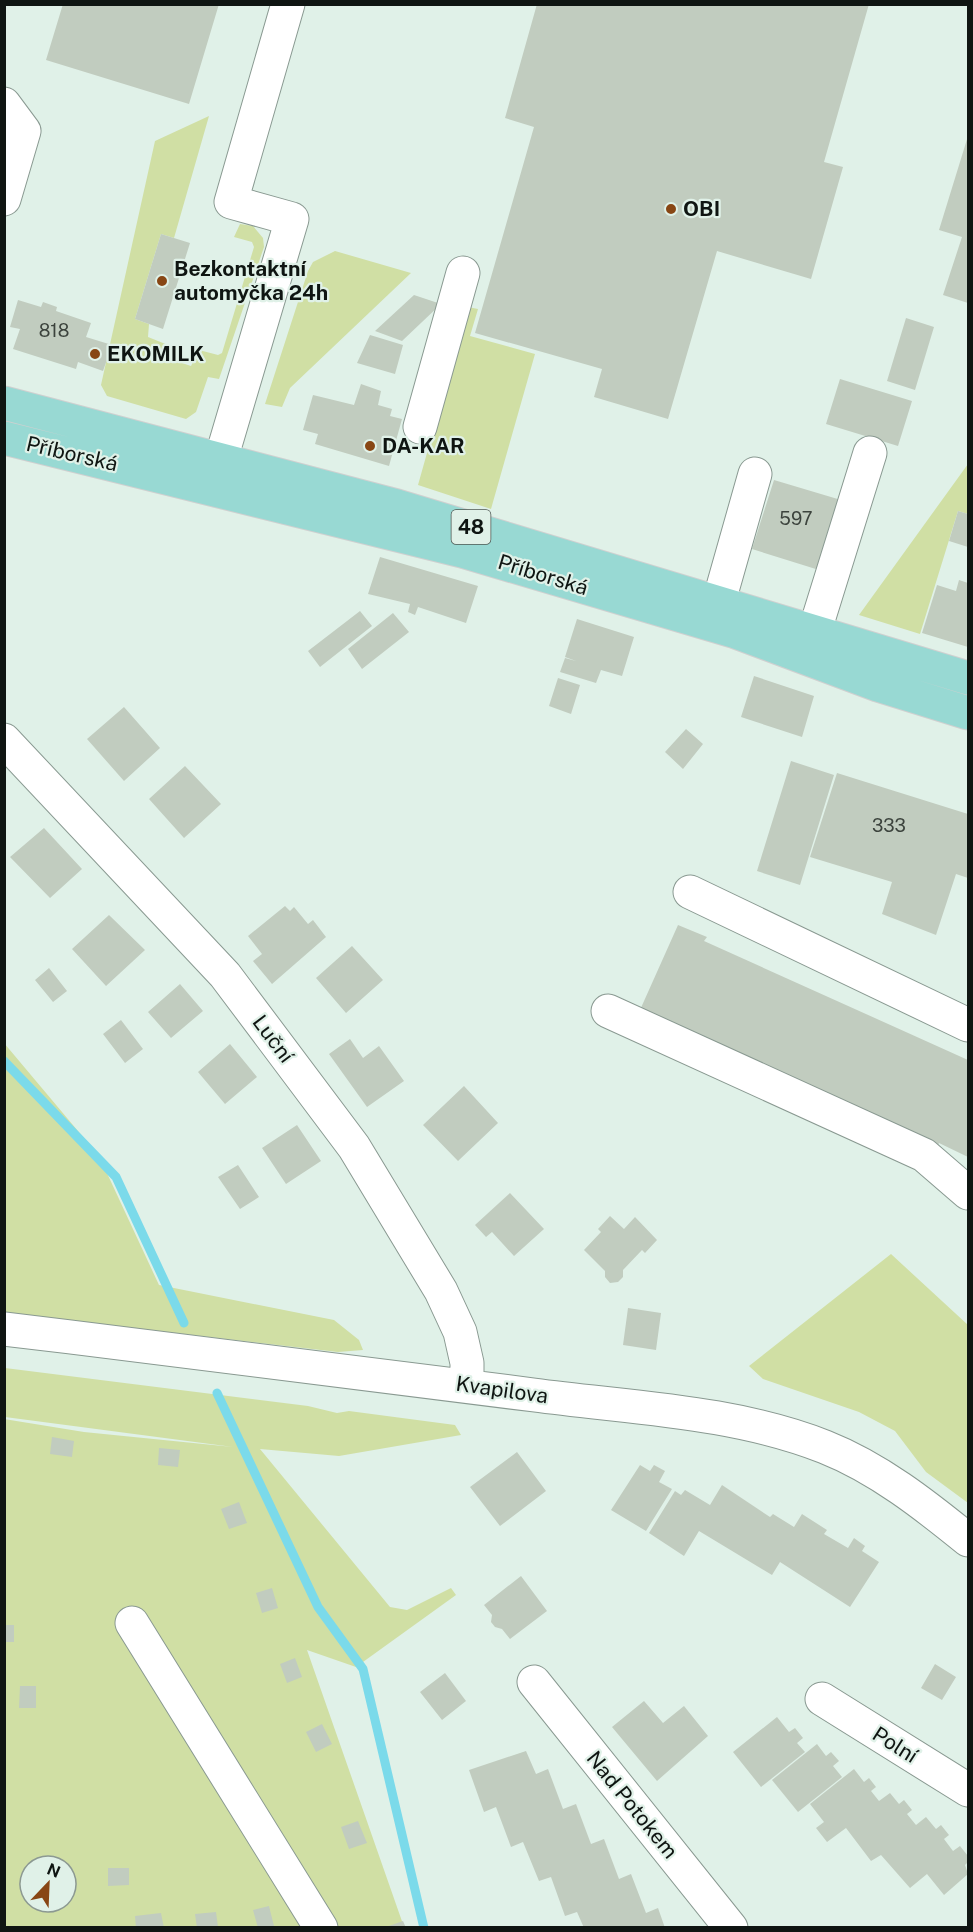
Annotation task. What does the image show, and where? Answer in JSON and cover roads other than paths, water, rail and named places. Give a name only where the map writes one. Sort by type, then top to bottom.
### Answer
[{"type":"main road","name":"Příborská","points":[[4,403],[217,474],[736,632],[878,685],[969,713]]},
{"type":"main road","name":"Příborská","points":[[4,438],[397,506],[969,678]]},
{"type":"street","points":[[217,474],[291,219],[231,202],[288,4]]},
{"type":"street","points":[[4,104],[24,131],[4,199]]},
{"type":"street","points":[[420,427],[463,273]]},
{"type":"street","points":[[815,630],[870,453]]},
{"type":"street","points":[[719,601],[755,474]]},
{"type":"street","name":"Luční","points":[[4,740],[225,975],[354,1148],[441,1291],[460,1332],[467,1363],[467,1384]]},
{"type":"street","points":[[690,892],[969,1025]]},
{"type":"street","points":[[608,1011],[924,1155],[964,1192],[969,1193]]},
{"type":"street","name":"Kvapilova","points":[[4,1329],[467,1384],[733,1420],[827,1448],[882,1476],[969,1540]]},
{"type":"street","points":[[132,1623],[321,1928]]},
{"type":"street","name":"Nad Potokem","points":[[534,1682],[731,1928]]},
{"type":"street","name":"Polní","points":[[822,1699],[969,1790]]},
{"type":"waterway","points":[[4,1061],[116,1177],[184,1323]]},
{"type":"waterway","points":[[217,1393],[318,1607],[363,1669],[424,1928]]},
{"type":"place","name":"OBI","points":[[671,209]]},
{"type":"place","name":"Bezkontaktní automyčka 24h","points":[[162,281]]},
{"type":"place","name":"EKOMILK","points":[[95,354]]},
{"type":"place","name":"DA-KAR","points":[[370,446]]}]
